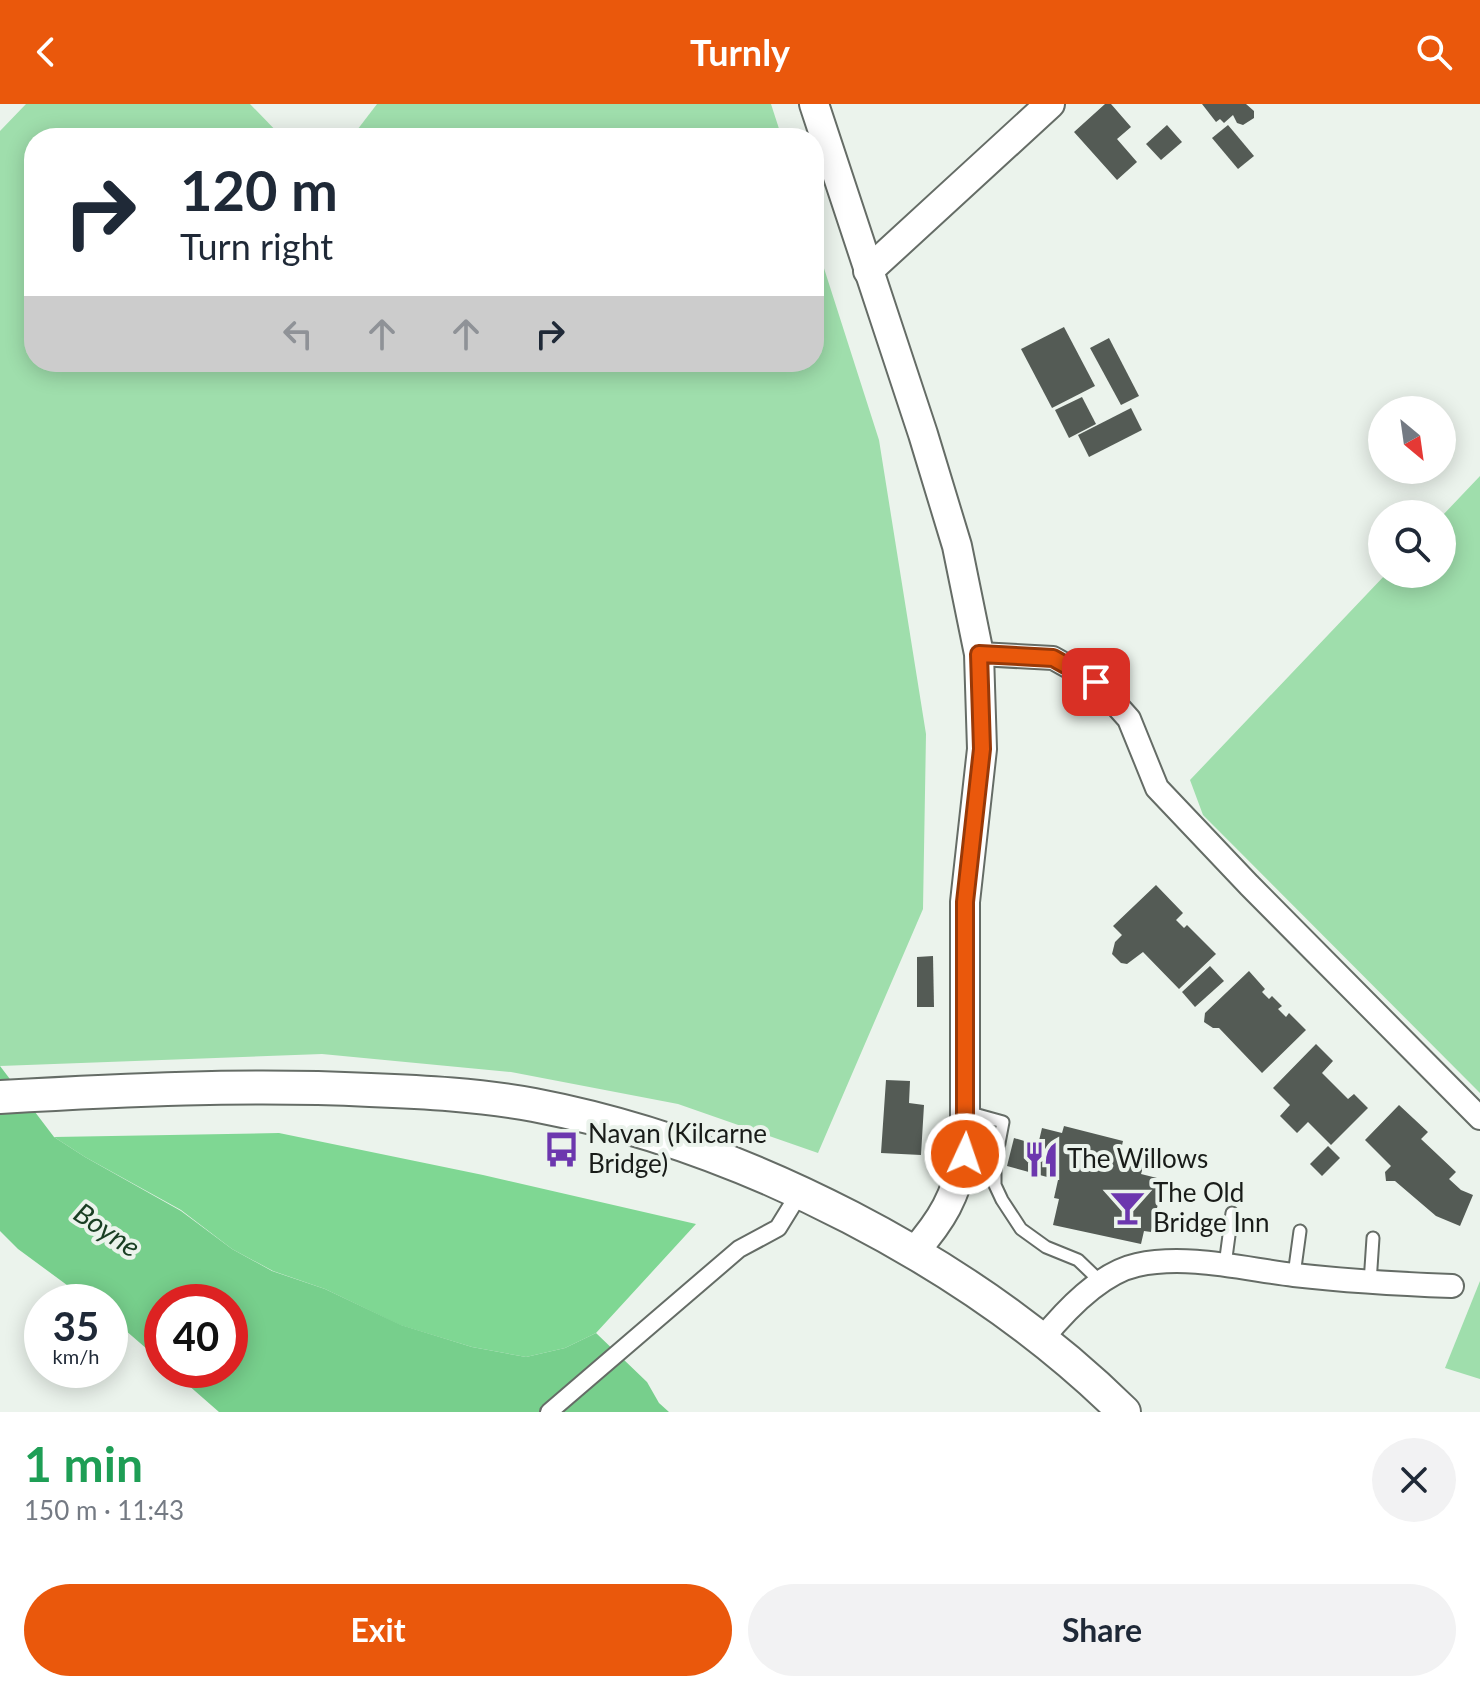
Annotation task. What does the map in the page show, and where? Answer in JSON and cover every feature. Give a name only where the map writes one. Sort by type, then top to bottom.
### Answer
[{"type":"main road","points":[[0,1097],[147,1088],[289,1086],[427,1092],[533,1105],[651,1134],[729,1161],[914,1252],[1042,1339],[1124,1412]]},
{"type":"street","points":[[814,104],[822,128]]},
{"type":"street","points":[[868,271],[1050,104]]},
{"type":"street","points":[[824,135],[957,546],[979,654],[982,749],[965,902],[965,1154],[956,1190],[935,1229],[914,1252]]},
{"type":"street","points":[[979,654],[1053,658],[1096,682],[1129,719],[1157,788],[1480,1118]]},
{"type":"street","points":[[549,1412],[739,1249],[778,1228],[799,1194]]},
{"type":"street","points":[[1042,1339],[1066,1309],[1101,1282],[1135,1265],[1201,1261],[1370,1283],[1452,1286]]},
{"type":"lane","points":[[967,1112],[1003,1122],[995,1164],[995,1185],[1021,1229],[1046,1247],[1078,1260],[1101,1282]]},
{"type":"lane","points":[[1225,1265],[1232,1213]]},
{"type":"lane","points":[[1294,1275],[1300,1231]]},
{"type":"lane","points":[[1370,1283],[1373,1238]]},
{"type":"shaded area","points":[[26,104],[250,104],[273,128],[24,128],[24,372],[824,372],[824,268],[879,440],[926,734],[923,909],[818,1153],[678,1104],[511,1072],[322,1054],[0,1066],[0,131]]},
{"type":"shaded area","points":[[377,104],[771,104],[779,128],[359,128]]},
{"type":"shaded area","points":[[1480,476],[1480,1093],[1203,815],[1190,780],[1373,588],[1456,588],[1456,501]]},
{"type":"shaded area","points":[[279,1133],[483,1175],[696,1224],[596,1333],[565,1348],[526,1357],[472,1347],[400,1325],[325,1289],[273,1271],[232,1249],[181,1210],[54,1137]]},
{"type":"shaded area","points":[[1480,1281],[1480,1379],[1445,1368]]},
{"type":"water","name":"Boyne","points":[[0,1066],[54,1137],[181,1211],[232,1249],[272,1271],[325,1289],[401,1325],[472,1347],[526,1357],[565,1348],[596,1333],[647,1382],[659,1403],[669,1412],[219,1412],[192,1388],[248,1388],[248,1284],[144,1284],[144,1346],[128,1333],[128,1284],[66,1284],[18,1249],[0,1231]]},
{"type":"building","points":[[1105,104],[1111,104],[1131,127],[1117,139],[1137,162],[1117,180],[1074,132]]},
{"type":"building","points":[[1202,104],[1246,104],[1254,111],[1254,118],[1243,125],[1237,123],[1233,115],[1224,123],[1220,119],[1216,122]]},
{"type":"building","points":[[1167,125],[1182,142],[1161,160],[1146,144]]},
{"type":"building","points":[[1228,125],[1254,156],[1238,169],[1212,138]]},
{"type":"building","points":[[1064,327],[1095,386],[1052,408],[1021,349]]},
{"type":"building","points":[[1109,338],[1139,396],[1121,405],[1090,348]]},
{"type":"building","points":[[1082,397],[1096,424],[1069,438],[1055,410]]},
{"type":"building","points":[[1131,408],[1142,430],[1089,457],[1078,435]]},
{"type":"building","points":[[1156,885],[1183,913],[1176,920],[1184,928],[1187,925],[1216,954],[1179,989],[1143,952],[1127,964],[1121,963],[1112,954],[1115,942],[1122,935],[1113,926]]},
{"type":"building","points":[[933,956],[934,1007],[917,1007],[917,957]]},
{"type":"building","points":[[1210,966],[1224,981],[1195,1007],[1182,992]]},
{"type":"building","points":[[1249,971],[1265,989],[1262,992],[1269,999],[1272,996],[1282,1006],[1278,1009],[1286,1017],[1289,1013],[1306,1030],[1262,1073],[1219,1028],[1204,1022],[1205,1013]]},
{"type":"building","points":[[1316,1044],[1333,1061],[1322,1073],[1348,1099],[1354,1094],[1368,1108],[1331,1145],[1308,1122],[1297,1133],[1280,1116],[1290,1105],[1273,1088]]},
{"type":"building","points":[[886,1080],[910,1081],[909,1103],[924,1105],[921,1155],[881,1153]]},
{"type":"building","points":[[1399,1105],[1428,1132],[1421,1139],[1456,1172],[1449,1179],[1461,1190],[1473,1195],[1460,1226],[1436,1216],[1395,1181],[1386,1181],[1385,1172],[1391,1166],[1365,1140]]},
{"type":"building","points":[[1064,1126],[1123,1141],[1119,1158],[1144,1164],[1141,1174],[1161,1179],[1151,1232],[1144,1231],[1141,1244],[1053,1225],[1059,1199],[1054,1198],[1058,1180],[1007,1166],[1014,1138],[1038,1145],[1042,1128],[1062,1133]]},
{"type":"building","points":[[1328,1146],[1340,1158],[1322,1176],[1310,1164]]},
{"type":"place","name":"Navan (Kilcarne Bridge)","points":[[562,1149]]},
{"type":"place","name":"The Willows","points":[[1041,1159]]},
{"type":"place","name":"The Old Bridge Inn","points":[[1127,1208]]},
{"type":"route","points":[[965,1154],[965,902],[982,749],[979,654],[1053,658],[1096,682]]}]
